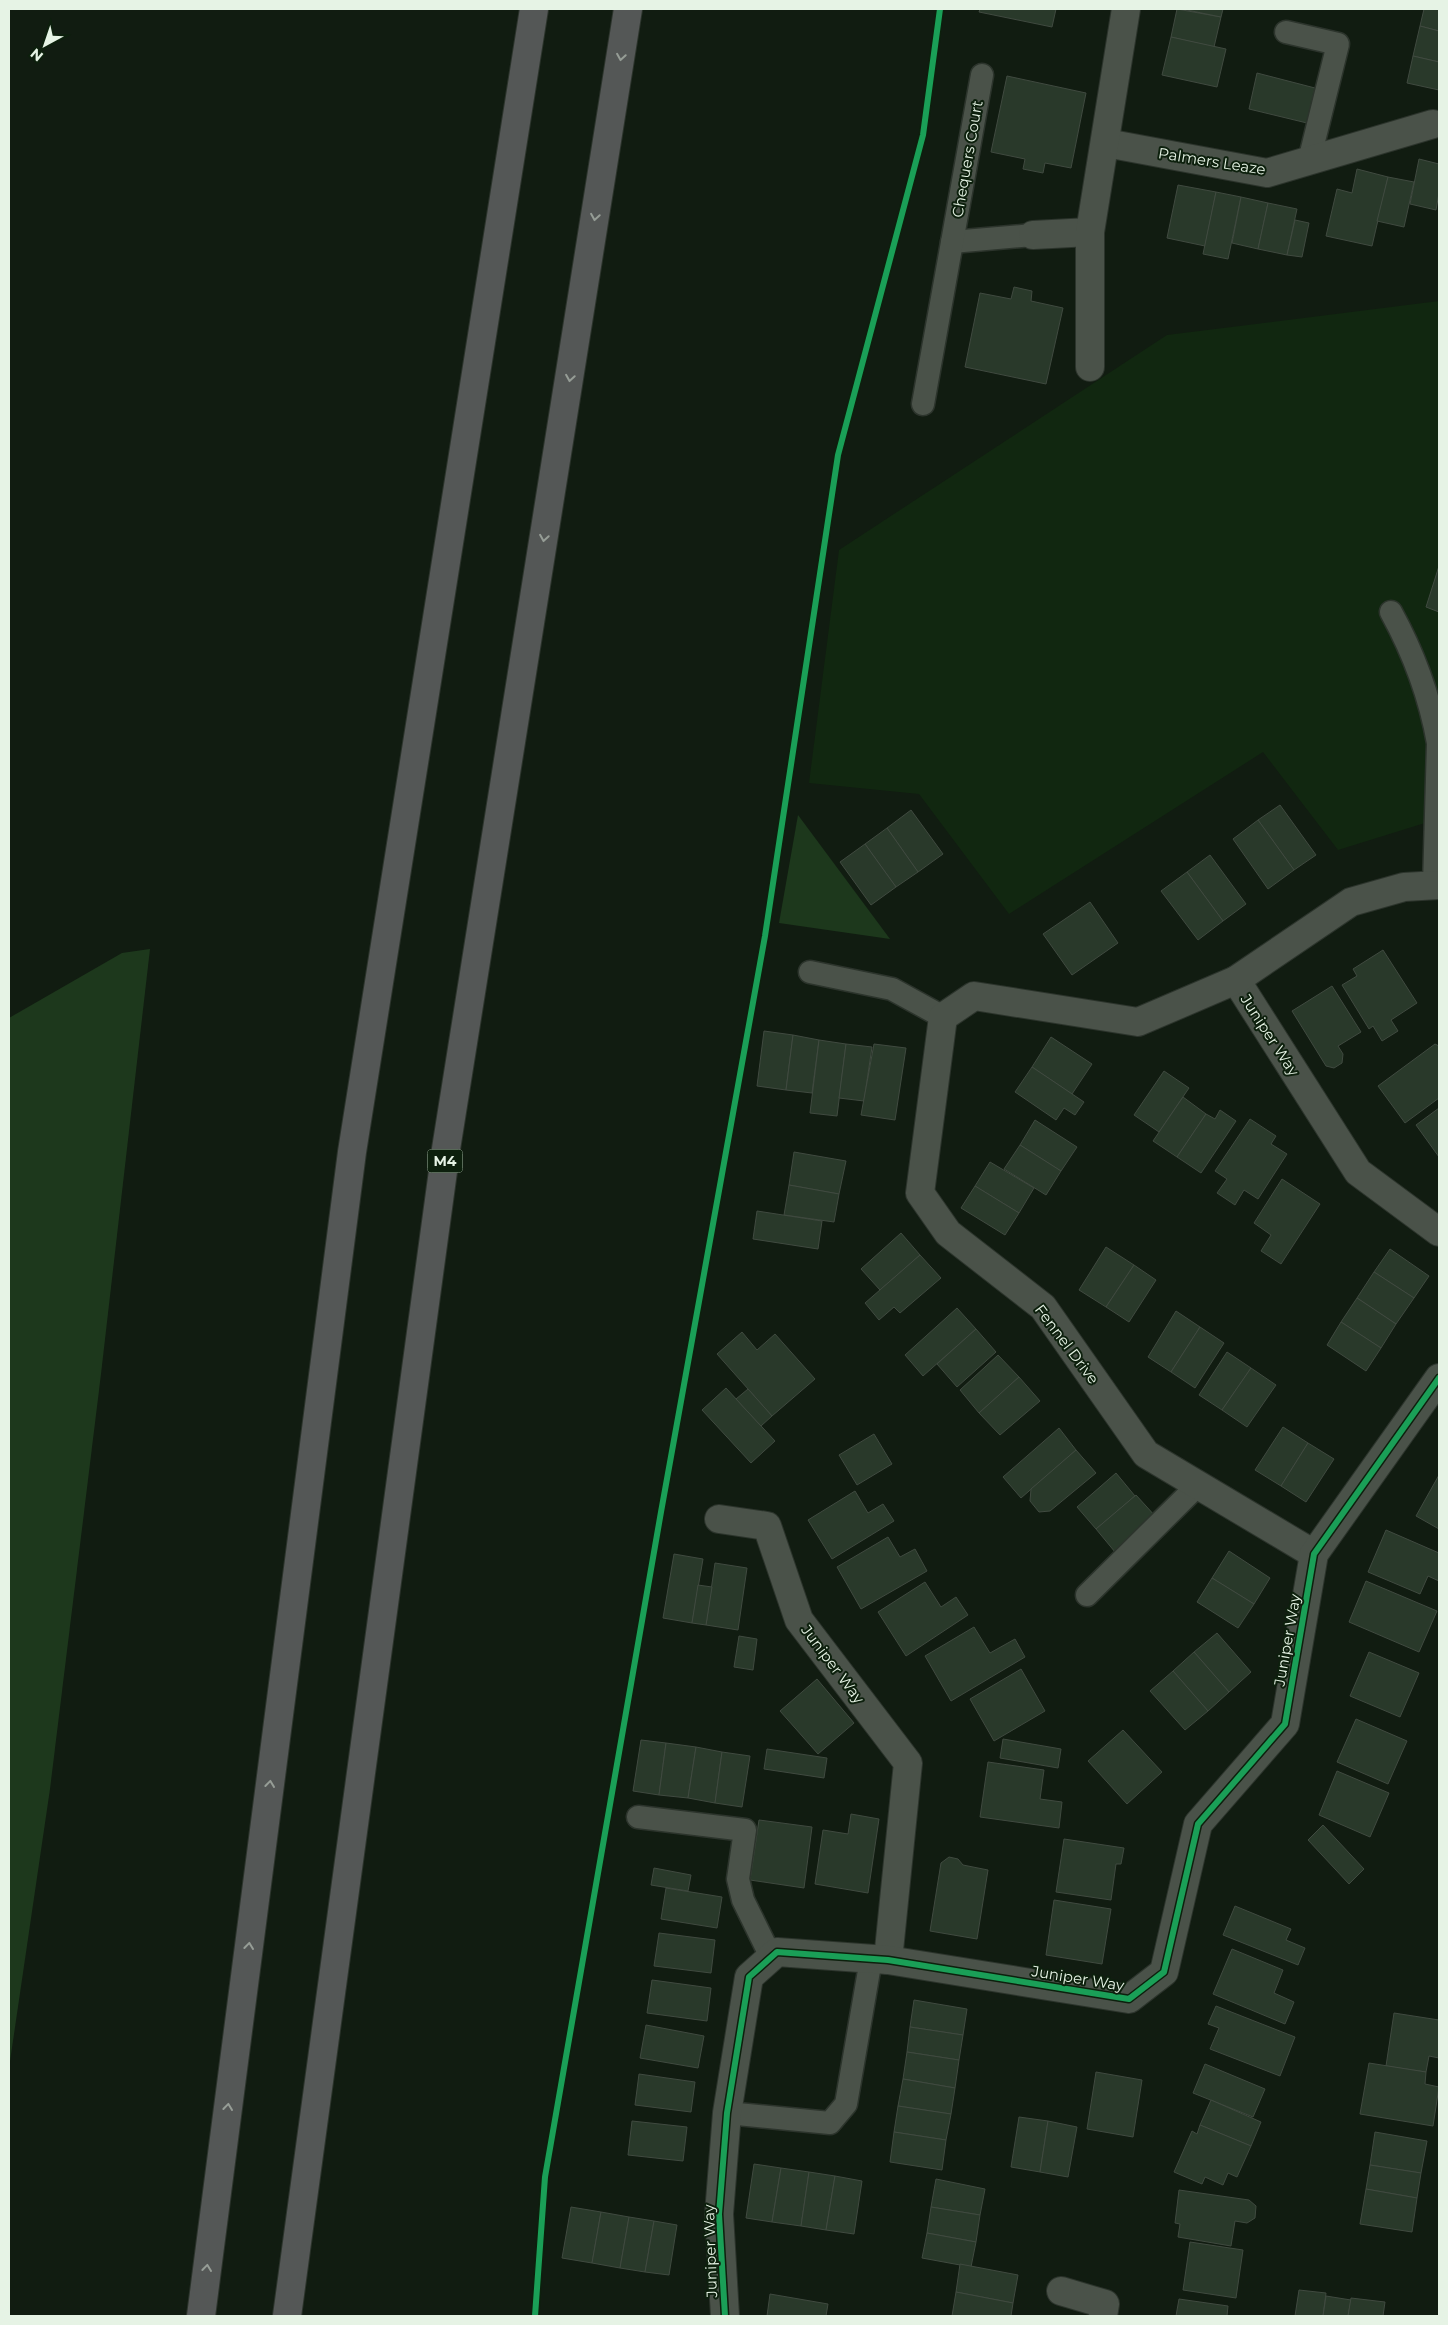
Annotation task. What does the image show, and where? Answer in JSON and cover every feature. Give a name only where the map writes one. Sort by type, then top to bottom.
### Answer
[{"type":"highway","points":[[201,2316],[352,1152],[534,9]]},
{"type":"highway","name":"M4","points":[[287,2316],[446,1149],[628,9]]},
{"type":"street","points":[[1090,367],[1090,232],[1106,143],[1126,9]]},
{"type":"street","name":"Palmers Leaze","points":[[1106,143],[1267,173],[1436,124]]},
{"type":"street","points":[[1033,235],[1090,232]]},
{"type":"street","name":"Juniper Way","points":[[1437,885],[1404,888],[1351,902],[1236,980],[1358,1172],[1439,1232]]},
{"type":"street","points":[[943,1017],[974,996],[1138,1022],[1236,980]]},
{"type":"street","name":"Fennel Drive","points":[[943,1017],[920,1193],[948,1233],[1043,1307],[1146,1454],[1314,1554]]},
{"type":"street","name":"Juniper Way","points":[[725,2316],[719,2214],[727,2113],[749,1977],[777,1952],[880,1959],[1129,1999],[1164,1972],[1198,1824],[1285,1724],[1314,1554],[1439,1378]]},
{"type":"street","name":"Juniper Way","points":[[719,1519],[767,1526],[799,1620],[908,1763],[880,1959]]},
{"type":"street","points":[[1061,2291],[1105,2304],[1103,2316]]},
{"type":"lane","points":[[1286,32],[1338,44],[1309,161]]},
{"type":"lane","name":"Chequers Court","points":[[923,404],[982,75]]},
{"type":"lane","name":"Chequers Court","points":[[952,242],[1033,235]]},
{"type":"lane","points":[[1391,612],[1405,637],[1434,720],[1438,743],[1437,885]]},
{"type":"lane","points":[[810,972],[892,989],[943,1017]]},
{"type":"lane","points":[[1087,1596],[1198,1485]]},
{"type":"lane","points":[[638,1817],[745,1830],[738,1879],[743,1900],[771,1957]]},
{"type":"lane","name":"Juniper Way","points":[[727,2113],[830,2123],[846,2104],[880,1959]]},
{"type":"shaded area","points":[[1439,301],[1439,824],[1425,823],[1338,850],[1263,752],[1009,914],[919,794],[809,783],[839,550],[1167,335]]},
{"type":"shaded area","points":[[798,815],[890,939],[779,923]]},
{"type":"shaded area","points":[[150,949],[101,1374],[50,1789],[9,2068],[9,1018],[122,953]]},
{"type":"building","points":[[980,9],[1056,9],[1052,27],[979,12]]},
{"type":"building","points":[[1177,9],[1221,17],[1214,47],[1171,37]]},
{"type":"building","points":[[1182,9],[1223,9],[1221,17]]},
{"type":"building","points":[[1424,9],[1439,9],[1439,31],[1420,26]]},
{"type":"building","points":[[1420,26],[1439,31],[1439,62],[1413,56]]},
{"type":"building","points":[[1171,37],[1226,49],[1217,87],[1162,75]]},
{"type":"building","points":[[1413,56],[1439,62],[1439,90],[1407,83]]},
{"type":"building","points":[[1257,73],[1315,88],[1307,123],[1249,109]]},
{"type":"building","points":[[1007,76],[1086,93],[1071,168],[1045,163],[1043,173],[1023,169],[1025,159],[991,152]]},
{"type":"building","points":[[1419,159],[1439,164],[1439,193],[1436,210],[1410,204]]},
{"type":"building","points":[[1357,169],[1388,177],[1372,246],[1326,236],[1337,189],[1352,193]]},
{"type":"building","points":[[1388,177],[1414,182],[1404,227],[1377,221]]},
{"type":"building","points":[[1178,185],[1216,192],[1205,246],[1167,238]]},
{"type":"building","points":[[1216,192],[1241,197],[1228,259],[1203,254]]},
{"type":"building","points":[[1241,197],[1268,203],[1258,249],[1232,243]]},
{"type":"building","points":[[1268,203],[1297,209],[1287,255],[1258,249]]},
{"type":"building","points":[[1295,220],[1309,223],[1302,257],[1287,255]]},
{"type":"building","points":[[1014,287],[1032,291],[1031,301],[1063,308],[1046,384],[965,367],[980,293],[1011,299]]},
{"type":"building","points":[[1439,566],[1439,612],[1426,607]]},
{"type":"building","points":[[1280,805],[1316,855],[1294,870],[1258,820]]},
{"type":"building","points":[[911,810],[943,854],[918,872],[887,828]]},
{"type":"building","points":[[1258,820],[1294,870],[1268,889],[1233,839]]},
{"type":"building","points":[[887,828],[918,872],[896,887],[865,844]]},
{"type":"building","points":[[865,844],[896,887],[871,905],[840,862]]},
{"type":"building","points":[[1210,855],[1246,904],[1223,921],[1187,872]]},
{"type":"building","points":[[1187,872],[1223,921],[1198,940],[1161,891]]},
{"type":"building","points":[[1090,902],[1118,943],[1072,975],[1043,934]]},
{"type":"building","points":[[1383,950],[1417,1003],[1391,1020],[1398,1031],[1382,1041],[1373,1026],[1369,1029],[1342,985],[1357,976],[1353,969]]},
{"type":"building","points":[[1332,986],[1361,1032],[1338,1046],[1343,1054],[1342,1063],[1334,1068],[1326,1066],[1292,1011]]},
{"type":"building","points":[[764,1031],[793,1035],[786,1090],[757,1086]]},
{"type":"building","points":[[793,1035],[819,1040],[812,1093],[786,1090]]},
{"type":"building","points":[[1051,1037],[1092,1064],[1072,1094],[1032,1067]]},
{"type":"building","points":[[819,1040],[846,1044],[837,1116],[810,1113]]},
{"type":"building","points":[[846,1044],[872,1047],[864,1101],[839,1098]]},
{"type":"building","points":[[874,1044],[906,1048],[895,1120],[861,1115]]},
{"type":"building","points":[[1435,1044],[1439,1046],[1439,1098],[1405,1123],[1378,1086]]},
{"type":"building","points":[[1032,1067],[1084,1102],[1075,1115],[1064,1108],[1056,1120],[1015,1092]]},
{"type":"building","points":[[1164,1071],[1189,1088],[1159,1132],[1134,1115]]},
{"type":"building","points":[[1183,1097],[1206,1114],[1177,1157],[1153,1141]]},
{"type":"building","points":[[1439,1108],[1439,1157],[1416,1125]]},
{"type":"building","points":[[1220,1110],[1236,1121],[1201,1173],[1177,1157],[1206,1114],[1215,1119]]},
{"type":"building","points":[[1250,1119],[1276,1136],[1271,1144],[1287,1154],[1258,1199],[1244,1190],[1235,1205],[1217,1193],[1227,1179],[1215,1171]]},
{"type":"building","points":[[1035,1120],[1077,1147],[1061,1171],[1020,1145]]},
{"type":"building","points":[[1020,1145],[1061,1171],[1046,1195],[1004,1169]]},
{"type":"building","points":[[794,1152],[846,1161],[839,1194],[789,1185]]},
{"type":"building","points":[[990,1162],[1034,1188],[1019,1213],[975,1186]]},
{"type":"building","points":[[1282,1179],[1320,1204],[1281,1264],[1261,1251],[1271,1235],[1254,1223]]},
{"type":"building","points":[[789,1185],[839,1194],[834,1222],[784,1215]]},
{"type":"building","points":[[975,1186],[1019,1213],[1005,1235],[961,1208]]},
{"type":"building","points":[[757,1211],[822,1221],[818,1249],[753,1239]]},
{"type":"building","points":[[901,1233],[920,1255],[880,1290],[861,1269]]},
{"type":"building","points":[[1106,1247],[1134,1265],[1106,1307],[1079,1290]]},
{"type":"building","points":[[1390,1249],[1429,1276],[1414,1298],[1374,1272]]},
{"type":"building","points":[[920,1255],[941,1278],[900,1313],[894,1307],[879,1320],[865,1303]]},
{"type":"building","points":[[1134,1265],[1156,1280],[1129,1322],[1106,1307]]},
{"type":"building","points":[[1374,1272],[1414,1298],[1396,1324],[1357,1298]]},
{"type":"building","points":[[1357,1298],[1396,1324],[1381,1348],[1341,1322]]},
{"type":"building","points":[[957,1308],[976,1329],[923,1376],[905,1355]]},
{"type":"building","points":[[1176,1311],[1200,1327],[1171,1372],[1148,1357]]},
{"type":"building","points":[[1341,1322],[1381,1348],[1366,1371],[1327,1345]]},
{"type":"building","points":[[1200,1327],[1224,1343],[1195,1388],[1171,1372]]},
{"type":"building","points":[[976,1329],[996,1352],[957,1387],[937,1364]]},
{"type":"building","points":[[742,1332],[757,1350],[775,1334],[815,1379],[772,1416],[717,1354]]},
{"type":"building","points":[[1227,1352],[1251,1368],[1222,1410],[1199,1395]]},
{"type":"building","points":[[998,1355],[1019,1377],[979,1413],[960,1390]]},
{"type":"building","points":[[1251,1368],[1276,1385],[1247,1427],[1222,1410]]},
{"type":"building","points":[[1019,1377],[1040,1401],[1000,1435],[979,1413]]},
{"type":"building","points":[[726,1388],[775,1441],[751,1463],[702,1410]]},
{"type":"building","points":[[748,1389],[772,1416],[761,1426],[736,1399]]},
{"type":"building","points":[[1283,1427],[1308,1443],[1281,1486],[1255,1470]]},
{"type":"building","points":[[1059,1428],[1076,1450],[1021,1498],[1003,1477]]},
{"type":"building","points":[[874,1434],[892,1464],[857,1485],[839,1455]]},
{"type":"building","points":[[1308,1443],[1334,1459],[1306,1502],[1281,1486]]},
{"type":"building","points":[[1076,1450],[1096,1473],[1050,1511],[1039,1512],[1030,1501],[1031,1489]]},
{"type":"building","points":[[1116,1473],[1135,1496],[1096,1529],[1077,1507]]},
{"type":"building","points":[[1439,1475],[1439,1529],[1416,1516]]},
{"type":"building","points":[[855,1491],[868,1513],[883,1504],[894,1521],[832,1559],[808,1520]]},
{"type":"building","points":[[1136,1495],[1156,1517],[1115,1552],[1096,1529]]},
{"type":"building","points":[[1386,1530],[1439,1553],[1439,1581],[1428,1576],[1420,1594],[1368,1572]]},
{"type":"building","points":[[888,1537],[900,1557],[915,1549],[927,1571],[861,1609],[837,1567]]},
{"type":"building","points":[[1229,1551],[1270,1578],[1254,1604],[1212,1578]]},
{"type":"building","points":[[674,1554],[703,1559],[692,1623],[663,1618]]},
{"type":"building","points":[[715,1563],[747,1568],[738,1630],[706,1625]]},
{"type":"building","points":[[1212,1578],[1254,1604],[1238,1628],[1197,1602]]},
{"type":"building","points":[[1366,1581],[1437,1611],[1419,1652],[1349,1622]]},
{"type":"building","points":[[925,1582],[941,1607],[956,1597],[968,1615],[906,1656],[878,1612]]},
{"type":"building","points":[[698,1585],[712,1587],[706,1625],[692,1623]]},
{"type":"building","points":[[974,1627],[990,1653],[1015,1639],[1025,1657],[951,1701],[925,1656]]},
{"type":"building","points":[[1217,1633],[1251,1672],[1229,1692],[1194,1652]]},
{"type":"building","points":[[739,1636],[757,1639],[753,1670],[734,1667]]},
{"type":"building","points":[[1194,1652],[1229,1692],[1208,1711],[1173,1671]]},
{"type":"building","points":[[1369,1652],[1419,1673],[1400,1717],[1350,1696]]},
{"type":"building","points":[[1021,1669],[1045,1711],[994,1741],[970,1699]]},
{"type":"building","points":[[1173,1671],[1208,1711],[1185,1730],[1150,1691]]},
{"type":"building","points":[[817,1679],[854,1723],[818,1754],[780,1711]]},
{"type":"building","points":[[1356,1719],[1407,1741],[1388,1784],[1337,1762]]},
{"type":"building","points":[[1123,1730],[1162,1772],[1127,1804],[1088,1761]]},
{"type":"building","points":[[1003,1739],[1061,1749],[1058,1768],[1000,1758]]},
{"type":"building","points":[[641,1740],[666,1743],[659,1795],[633,1791]]},
{"type":"building","points":[[666,1743],[696,1747],[688,1798],[659,1795]]},
{"type":"building","points":[[696,1747],[722,1752],[715,1803],[688,1798]]},
{"type":"building","points":[[767,1749],[827,1758],[824,1778],[764,1769]]},
{"type":"building","points":[[722,1752],[750,1756],[742,1807],[715,1803]]},
{"type":"building","points":[[988,1762],[1044,1770],[1040,1799],[1062,1802],[1059,1828],[980,1817]]},
{"type":"building","points":[[1337,1771],[1389,1793],[1370,1837],[1319,1815]]},
{"type":"building","points":[[851,1814],[879,1819],[868,1893],[815,1884],[823,1830],[848,1834]]},
{"type":"building","points":[[759,1820],[812,1827],[804,1888],[750,1880]]},
{"type":"building","points":[[1323,1825],[1364,1869],[1349,1884],[1308,1840]]},
{"type":"building","points":[[1064,1839],[1124,1848],[1121,1864],[1116,1864],[1111,1900],[1056,1892]]},
{"type":"building","points":[[949,1857],[958,1859],[963,1865],[988,1870],[977,1939],[930,1931],[941,1863]]},
{"type":"building","points":[[654,1868],[691,1875],[688,1891],[651,1885]]},
{"type":"building","points":[[666,1888],[722,1897],[717,1928],[661,1919]]},
{"type":"building","points":[[1054,1900],[1111,1909],[1102,1964],[1046,1955]]},
{"type":"building","points":[[1235,1906],[1291,1929],[1286,1940],[1305,1948],[1298,1965],[1223,1935]]},
{"type":"building","points":[[659,1933],[715,1940],[711,1973],[654,1966]]},
{"type":"building","points":[[1232,1949],[1283,1970],[1274,1993],[1294,2002],[1285,2024],[1213,1994]]},
{"type":"building","points":[[652,1980],[711,1988],[707,2021],[647,2013]]},
{"type":"building","points":[[914,2000],[967,2009],[963,2035],[910,2027]]},
{"type":"building","points":[[1216,2006],[1295,2037],[1280,2076],[1210,2049],[1219,2028],[1208,2024]]},
{"type":"building","points":[[1394,2013],[1439,2020],[1439,2058],[1429,2056],[1426,2072],[1386,2066]]},
{"type":"building","points":[[646,2025],[704,2036],[698,2068],[640,2058]]},
{"type":"building","points":[[910,2027],[963,2035],[959,2060],[907,2052]]},
{"type":"building","points":[[907,2052],[959,2060],[955,2088],[903,2079]]},
{"type":"building","points":[[1369,2063],[1426,2072],[1425,2084],[1439,2087],[1433,2126],[1360,2114]]},
{"type":"building","points":[[1205,2064],[1265,2089],[1253,2117],[1193,2093]]},
{"type":"building","points":[[1096,2072],[1142,2080],[1133,2137],[1087,2129]]},
{"type":"building","points":[[639,2074],[695,2082],[691,2112],[635,2105]]},
{"type":"building","points":[[903,2079],[955,2088],[951,2114],[898,2106]]},
{"type":"building","points":[[1211,2100],[1261,2122],[1251,2146],[1200,2125]]},
{"type":"building","points":[[898,2106],[951,2114],[946,2140],[894,2132]]},
{"type":"building","points":[[1019,2117],[1048,2121],[1040,2172],[1011,2167]]},
{"type":"building","points":[[632,2121],[687,2127],[683,2161],[628,2155]]},
{"type":"building","points":[[1048,2121],[1077,2127],[1068,2177],[1040,2172]]},
{"type":"building","points":[[1200,2125],[1251,2146],[1237,2177],[1228,2173],[1223,2185],[1205,2177],[1202,2184],[1174,2172],[1192,2131],[1197,2134]]},
{"type":"building","points":[[894,2132],[946,2140],[942,2170],[890,2162]]},
{"type":"building","points":[[1375,2132],[1427,2141],[1421,2173],[1370,2165]]},
{"type":"building","points":[[754,2164],[781,2168],[772,2222],[746,2218]]},
{"type":"building","points":[[1370,2165],[1421,2173],[1417,2198],[1366,2189]]},
{"type":"building","points":[[781,2168],[809,2172],[801,2226],[772,2222]]},
{"type":"building","points":[[809,2172],[835,2176],[826,2230],[801,2226]]},
{"type":"building","points":[[835,2176],[862,2181],[854,2234],[826,2230]]},
{"type":"building","points":[[936,2179],[985,2189],[980,2215],[931,2207]]},
{"type":"building","points":[[1366,2189],[1417,2198],[1412,2232],[1360,2224]]},
{"type":"building","points":[[1179,2190],[1249,2200],[1256,2206],[1255,2218],[1247,2223],[1235,2221],[1231,2246],[1178,2237],[1180,2224],[1175,2223]]},
{"type":"building","points":[[571,2207],[601,2212],[592,2263],[562,2258]]},
{"type":"building","points":[[931,2207],[980,2215],[976,2242],[927,2233]]},
{"type":"building","points":[[601,2212],[629,2217],[620,2268],[592,2263]]},
{"type":"building","points":[[629,2217],[654,2221],[645,2272],[620,2268]]},
{"type":"building","points":[[654,2221],[677,2225],[669,2275],[645,2272]]},
{"type":"building","points":[[927,2233],[976,2242],[971,2267],[922,2258]]},
{"type":"building","points":[[1190,2242],[1243,2250],[1236,2298],[1183,2290]]},
{"type":"building","points":[[960,2264],[1018,2275],[1013,2303],[956,2292]]},
{"type":"building","points":[[1299,2290],[1326,2293],[1323,2316],[1295,2316]]},
{"type":"building","points":[[956,2292],[1013,2303],[1011,2316],[952,2316]]},
{"type":"building","points":[[770,2294],[828,2304],[826,2316],[767,2316]]},
{"type":"building","points":[[1326,2296],[1351,2300],[1348,2316],[1323,2316]]},
{"type":"building","points":[[1351,2298],[1385,2302],[1383,2316],[1348,2316]]},
{"type":"building","points":[[1179,2299],[1228,2306],[1227,2316],[1176,2316]]},
{"type":"cycle path","points":[[535,2316],[545,2177],[661,1512],[765,936],[838,455],[923,135],[940,9]]},
{"type":"cycle path","points":[[725,2316],[719,2214],[727,2113],[749,1977],[777,1952],[888,1960],[1129,1999],[1164,1972],[1198,1824],[1285,1724],[1314,1554],[1439,1378]]}]
